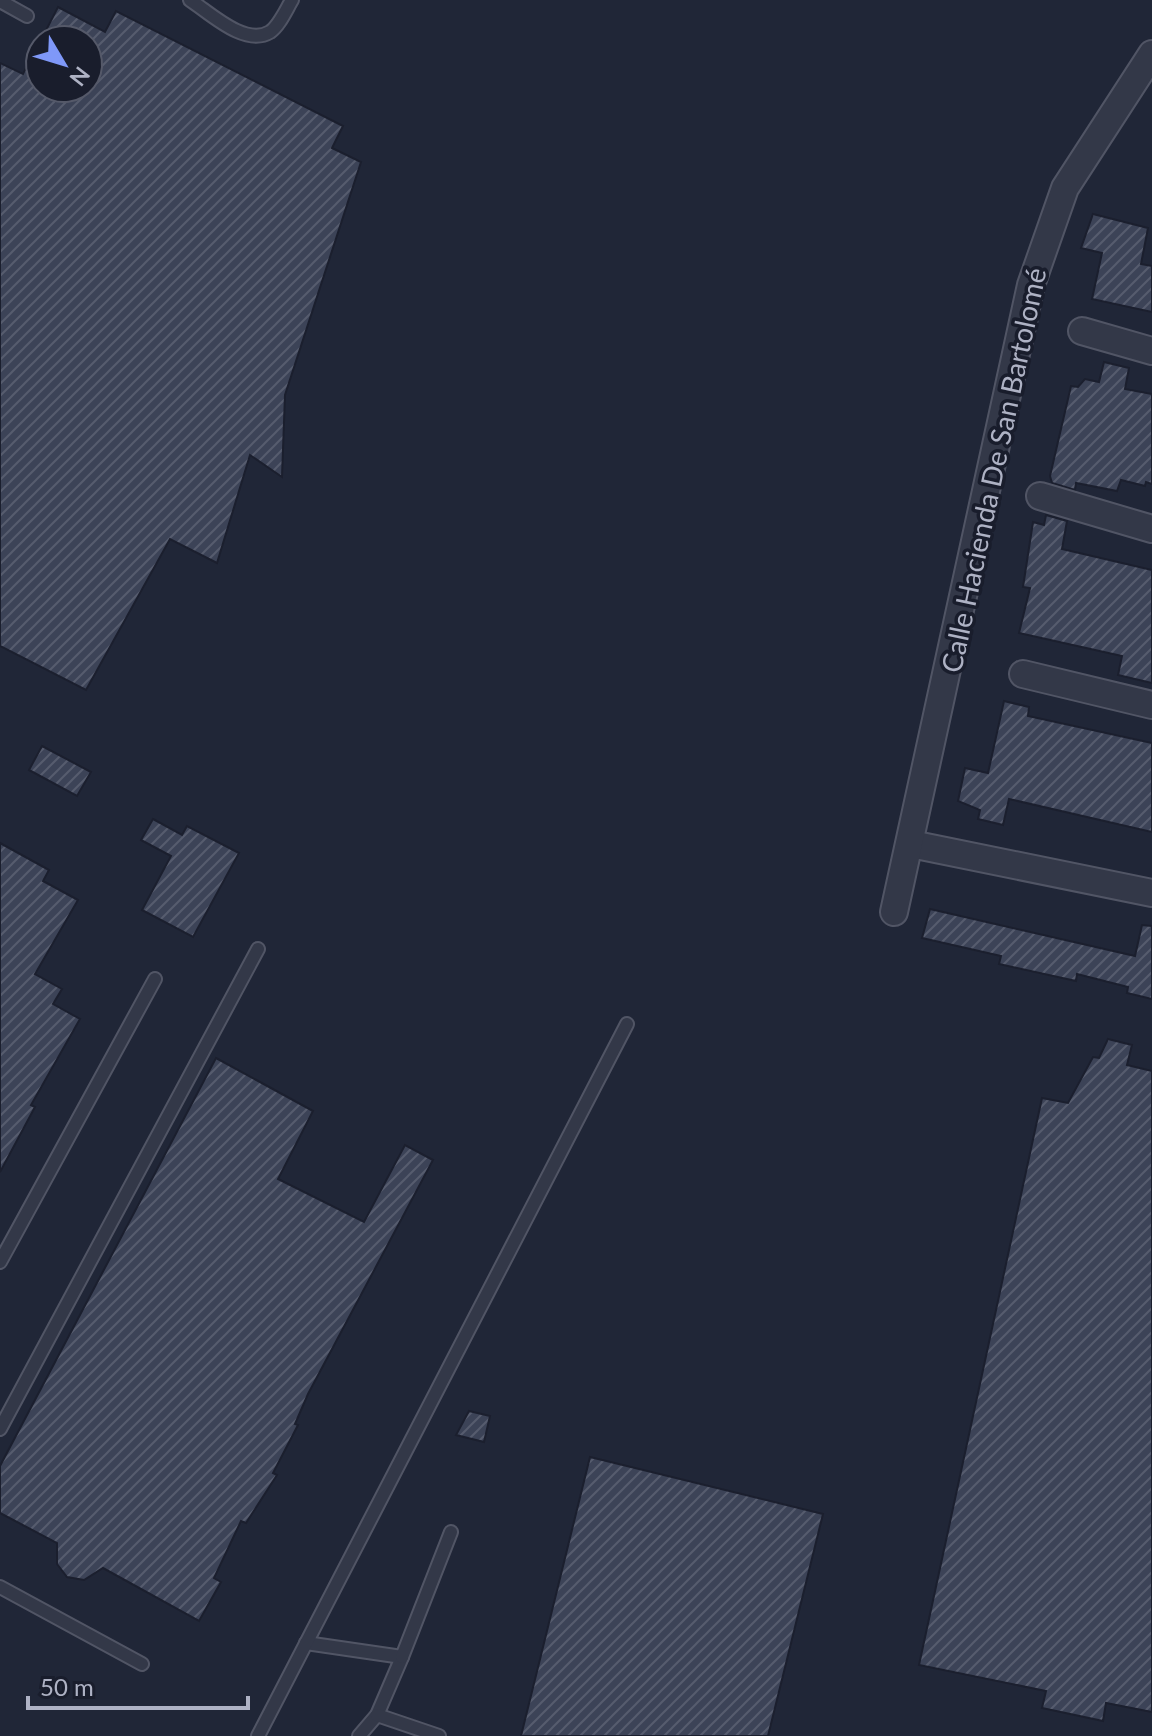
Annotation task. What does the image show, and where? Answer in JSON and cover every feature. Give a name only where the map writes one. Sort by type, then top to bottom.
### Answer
[{"type":"street","name":"Calle Hacienda De San Bartolomé","points":[[894,912],[1031,285],[1042,248],[1065,188],[1152,54]]},
{"type":"street","points":[[1082,331],[1152,351]]},
{"type":"street","points":[[1040,496],[1152,529]]},
{"type":"street","points":[[1023,674],[1152,705]]},
{"type":"street","points":[[911,844],[1152,893]]},
{"type":"lane","points":[[190,0],[242,34],[261,35],[273,30],[292,0]]},
{"type":"lane","points":[[0,1],[27,16]]},
{"type":"lane","points":[[0,1429],[258,949]]},
{"type":"lane","points":[[0,1262],[155,979]]},
{"type":"lane","points":[[258,1736],[627,1024]]},
{"type":"lane","points":[[359,1736],[377,1715],[451,1532]]},
{"type":"lane","points":[[0,1587],[142,1664]]},
{"type":"lane","points":[[306,1643],[402,1657]]},
{"type":"lane","points":[[377,1715],[439,1736]]},
{"type":"building","points":[[58,7],[90,24],[49,24]]},
{"type":"building","points":[[116,11],[343,126],[332,148],[361,162],[285,395],[282,477],[250,455],[217,563],[170,539],[86,690],[0,646],[0,63],[23,74],[24,104],[104,104],[104,31]]},
{"type":"building","points":[[1093,214],[1148,228],[1141,264],[1152,266],[1152,312],[1092,299],[1102,253],[1081,248]]},
{"type":"building","points":[[1104,362],[1129,368],[1125,389],[1152,394],[1152,484],[1146,482],[1145,486],[1121,480],[1117,491],[1076,483],[1075,490],[1052,483],[1050,476],[1071,386],[1078,387],[1085,379],[1099,382]]},
{"type":"building","points":[[1046,515],[1067,521],[1062,549],[1152,570],[1152,683],[1118,675],[1122,656],[1019,633],[1030,588],[1023,587],[1033,522],[1044,525]]},
{"type":"building","points":[[1004,701],[1029,707],[1028,716],[1152,743],[1152,832],[1009,799],[1003,825],[978,819],[980,810],[958,801],[965,768],[988,773]]},
{"type":"building","points":[[42,746],[91,772],[77,796],[29,770]]},
{"type":"building","points":[[153,819],[182,835],[187,826],[239,853],[193,937],[142,910],[171,856],[141,840]]},
{"type":"building","points":[[0,843],[49,870],[43,881],[78,900],[35,974],[62,989],[53,1004],[80,1019],[31,1105],[35,1107],[0,1172]]},
{"type":"building","points":[[930,909],[1135,956],[1142,925],[1152,926],[1152,999],[1127,993],[1128,987],[1077,974],[1076,981],[999,964],[1001,956],[922,938]]},
{"type":"building","points":[[1108,1039],[1132,1045],[1127,1065],[1152,1071],[1152,1712],[1106,1703],[1103,1721],[1042,1708],[1046,1691],[919,1665],[1042,1098],[1068,1103],[1093,1057],[1099,1058]]},
{"type":"building","points":[[216,1058],[313,1111],[278,1179],[364,1222],[405,1145],[433,1160],[308,1394],[295,1424],[298,1425],[273,1473],[277,1475],[246,1523],[241,1521],[214,1578],[221,1582],[199,1621],[103,1568],[84,1580],[67,1577],[57,1564],[57,1543],[0,1513],[0,1466]]},
{"type":"building","points":[[469,1411],[490,1416],[484,1442],[456,1435]]},
{"type":"building","points":[[590,1457],[823,1514],[768,1736],[521,1736]]}]
